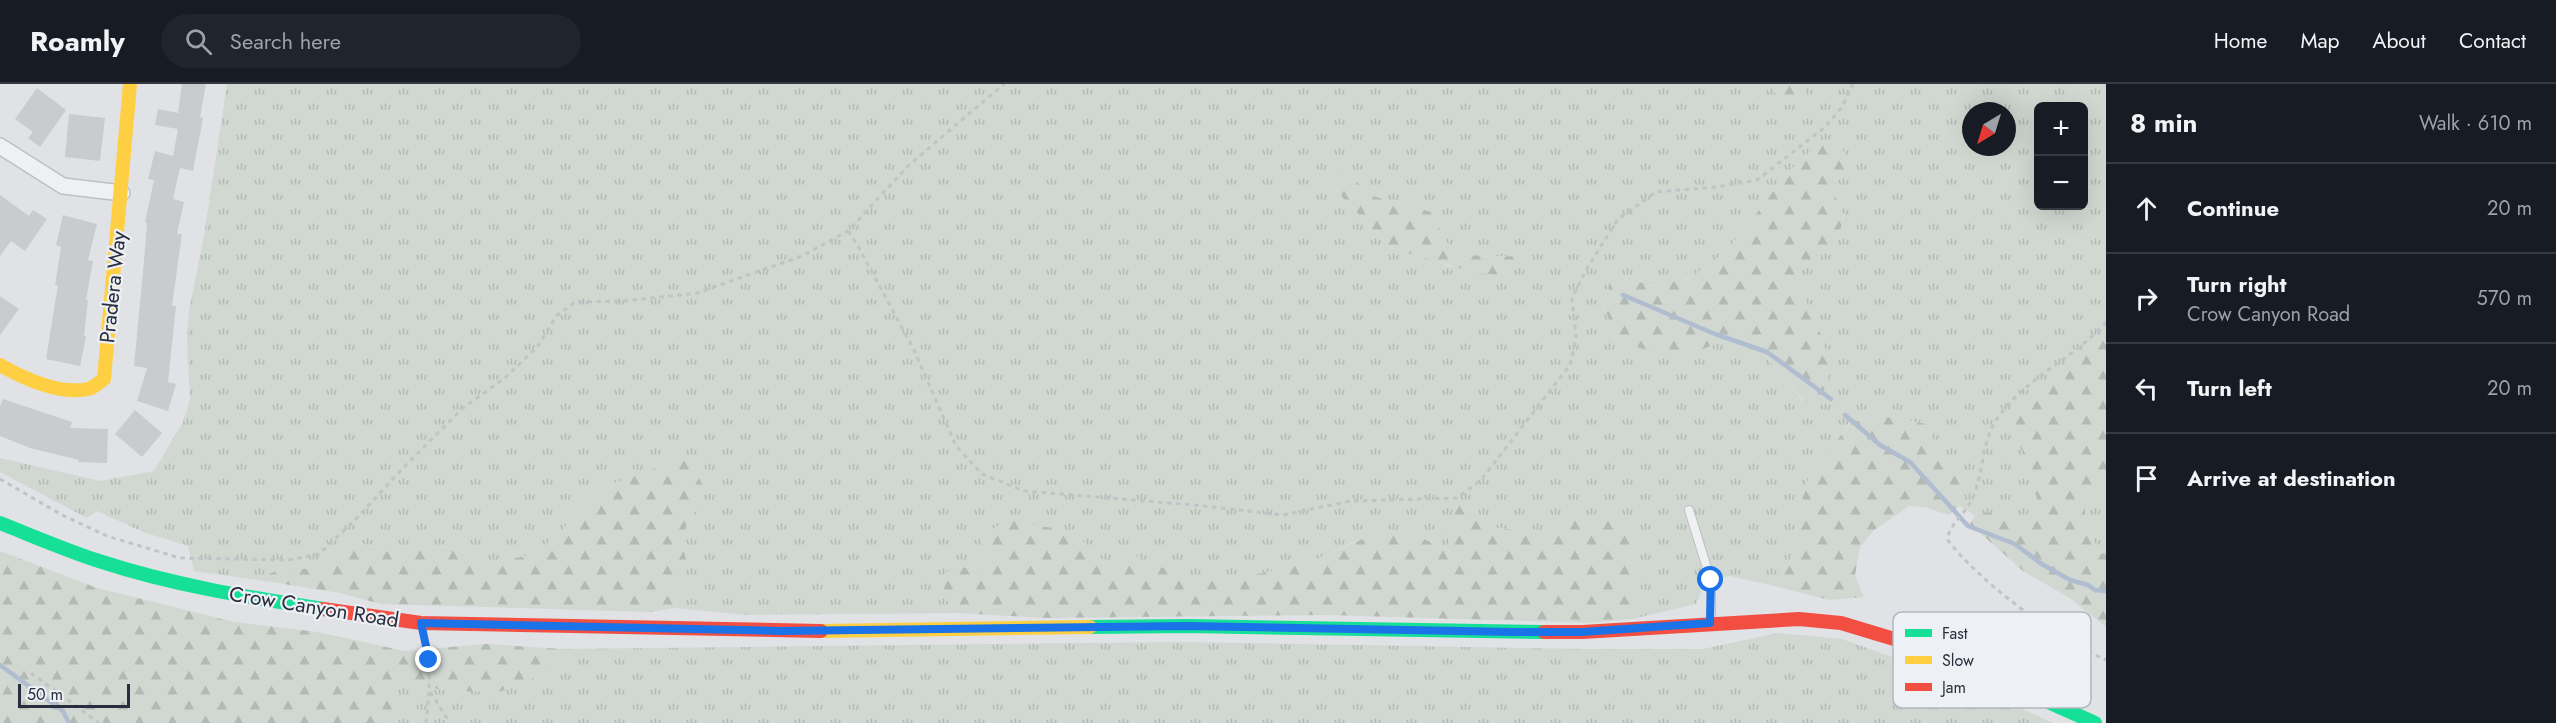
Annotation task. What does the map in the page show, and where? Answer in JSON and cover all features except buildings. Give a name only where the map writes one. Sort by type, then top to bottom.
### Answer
[{"type":"main road","name":"Pradera Way","points":[[0,365],[9,371],[63,389],[90,389],[104,379],[130,84]]},
{"type":"main road","name":"Crow Canyon Road","points":[[0,523],[98,561],[169,581],[244,597],[421,623],[781,631],[1186,626],[1582,632],[1799,619],[1841,623],[1893,637]]},
{"type":"main road","name":"Crow Canyon Road","points":[[2062,708],[2095,723]]},
{"type":"street","points":[[0,146],[63,186],[122,193]]},
{"type":"lane","points":[[1689,510],[1711,580],[1710,623]]},
{"type":"path","points":[[0,479],[62,515],[107,536],[180,558],[289,560],[319,554],[357,518],[462,408],[506,378],[538,346],[556,316],[575,302],[624,301],[697,293],[802,256],[848,231],[909,165],[1004,84]]},
{"type":"path","points":[[848,231],[914,350],[956,446],[982,474],[1024,491],[1284,515],[1351,501],[1457,498],[1481,480],[1570,365],[1576,337],[1572,298],[1586,270],[1618,219],[1656,192],[1716,187],[1756,180],[1825,127],[1842,107],[1853,84]]},
{"type":"path","points":[[2030,612],[1979,574],[1947,539],[1950,530],[1971,503],[1996,420],[2018,394],[2092,339],[2106,322]]},
{"type":"path","points":[[421,623],[429,660],[426,723]]},
{"type":"path","points":[[2091,653],[2106,660]]},
{"type":"path","points":[[31,673],[99,723]]},
{"type":"path","points":[[429,690],[450,723]]},
{"type":"green space","points":[[227,84],[1770,84],[1777,96],[1806,96],[1803,84],[2106,84],[2106,333],[2079,357],[2011,428],[2022,451],[2040,508],[2033,523],[1989,512],[1975,515],[1959,506],[1962,480],[1944,465],[1927,424],[1876,415],[1849,423],[1831,450],[1797,520],[1796,543],[1789,564],[1775,586],[1729,576],[1706,581],[1696,604],[1632,619],[1635,521],[1573,521],[1554,532],[1492,528],[1476,511],[1447,519],[1450,551],[1418,536],[1399,531],[1354,542],[1317,559],[1265,573],[1200,578],[1182,576],[1134,555],[1106,565],[1090,547],[1073,536],[1030,524],[990,558],[986,570],[952,566],[947,600],[958,613],[748,615],[674,608],[678,589],[688,566],[682,545],[687,522],[698,508],[654,471],[602,487],[577,511],[557,537],[526,556],[491,563],[445,546],[397,554],[355,541],[315,569],[281,569],[270,574],[278,583],[194,571],[188,546],[143,532],[97,511],[87,518],[0,472],[0,458],[100,481],[154,471],[183,422],[190,400],[187,341],[189,311],[204,236]],"holes":[[[1849,166],[1834,182],[1834,193],[1844,215],[1837,243],[1796,273],[1827,355],[1804,402],[1763,353],[1740,335],[1719,343],[1616,341],[1604,305],[1624,279],[1655,285],[1676,282],[1696,274],[1732,245],[1787,173]],[[1339,169],[1376,197],[1434,213],[1445,239],[1456,251],[1476,255],[1515,256],[1451,267],[1391,248],[1342,197],[1332,178]]]},
{"type":"green space","points":[[1770,84],[1803,84],[1806,96],[1790,105],[1777,96]]},
{"type":"green space","points":[[1820,142],[1840,148],[1849,166],[1834,182],[1834,193],[1844,215],[1837,243],[1796,273],[1826,352],[1828,382],[1817,400],[1805,402],[1763,353],[1740,335],[1689,354],[1633,347],[1616,341],[1604,305],[1611,281],[1624,279],[1656,286],[1688,279],[1722,255],[1745,229],[1787,173]]},
{"type":"green space","points":[[1338,168],[1376,197],[1435,213],[1445,239],[1457,251],[1477,255],[1515,256],[1518,267],[1500,275],[1476,273],[1391,248],[1342,197],[1332,178]]},
{"type":"green space","points":[[2106,333],[2106,479],[2089,497],[2085,515],[2090,533],[2101,554],[2106,553],[2106,627],[2091,615],[2091,612],[2087,612],[2068,597],[2023,571],[1970,524],[1975,515],[1989,512],[2033,522],[2040,508],[2022,451],[2011,429],[2030,400],[2066,365]]},
{"type":"green space","points":[[1876,415],[1927,424],[1944,465],[1962,480],[1959,506],[1948,515],[1925,507],[1909,506],[1873,531],[1860,547],[1855,576],[1864,597],[1829,600],[1775,586],[1789,564],[1796,543],[1797,520],[1807,481],[1850,423]]},
{"type":"green space","points":[[688,457],[703,486],[698,508],[687,523],[682,545],[688,566],[678,589],[674,608],[651,612],[381,604],[340,593],[278,583],[269,574],[281,569],[315,569],[355,541],[397,554],[445,546],[491,563],[526,556],[557,537],[577,511],[602,487]]},
{"type":"green space","points":[[2106,479],[2106,553],[2101,555],[2090,533],[2085,515],[2089,497]]},
{"type":"green space","points":[[1460,505],[1476,511],[1492,528],[1554,532],[1573,521],[1636,521],[1632,619],[1590,623],[1328,615],[1046,618],[958,613],[947,600],[942,578],[952,566],[986,570],[990,558],[979,538],[1015,515],[1030,524],[1063,530],[1096,550],[1106,565],[1134,555],[1182,576],[1200,578],[1265,573],[1317,559],[1381,531],[1399,531],[1418,536],[1449,551],[1447,519]]},
{"type":"green space","points":[[0,551],[97,588],[234,622],[318,632],[404,651],[486,644],[562,649],[558,658],[538,676],[499,692],[451,691],[399,683],[395,712],[390,723],[0,723]]},
{"type":"green space","points":[[1778,633],[1842,639],[1893,657],[1893,708],[2020,708],[2053,723],[390,723],[395,712],[399,683],[451,691],[558,658],[562,649],[1181,642],[1703,649]]},
{"type":"waterway","points":[[1623,295],[1715,334],[1767,352],[1831,399]]},
{"type":"waterway","points":[[1845,415],[1880,445],[1910,462],[1968,526],[2015,544],[2040,563],[2070,580],[2088,585],[2095,590],[2106,591]]},
{"type":"waterway","points":[[0,665],[63,711],[69,723]]},
{"type":"traffic: fast","points":[[0,523],[86,557],[154,577],[238,595],[323,609]]},
{"type":"traffic: fast","points":[[1090,627],[1187,626],[1544,632]]},
{"type":"traffic: fast","points":[[2062,708],[2095,723]]},
{"type":"traffic: slow","points":[[0,365],[31,380],[66,390],[90,388],[104,379],[130,84]]},
{"type":"traffic: slow","points":[[821,631],[1090,627]]},
{"type":"traffic: jam","points":[[323,609],[421,623],[821,631]]},
{"type":"traffic: jam","points":[[1544,632],[1582,632],[1799,619],[1841,623],[1893,639]]},
{"type":"route","points":[[429,660],[421,623],[781,631],[1059,630],[1186,626],[1582,632],[1710,623],[1711,580]]}]
